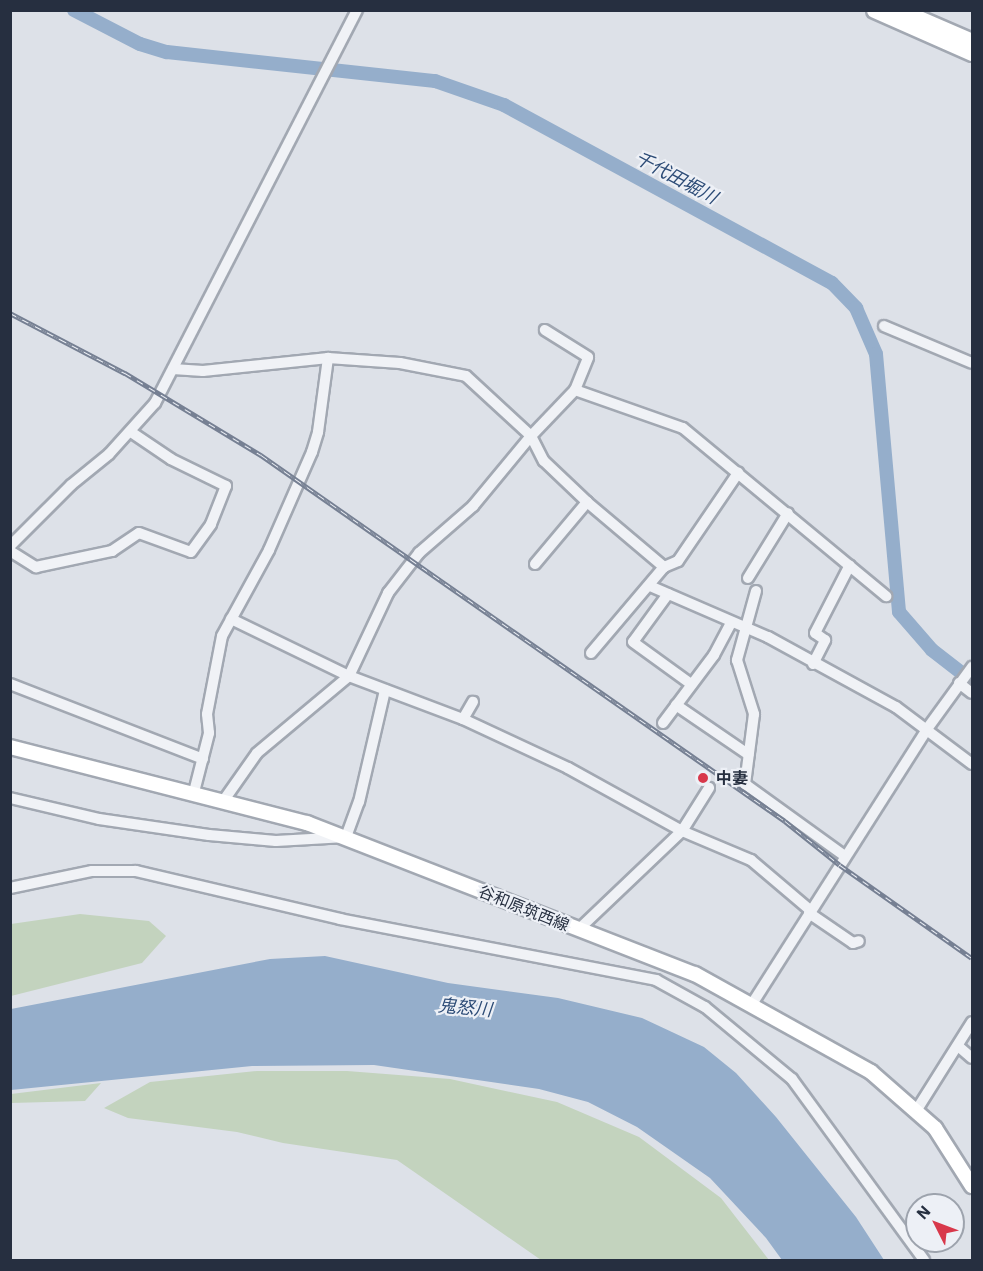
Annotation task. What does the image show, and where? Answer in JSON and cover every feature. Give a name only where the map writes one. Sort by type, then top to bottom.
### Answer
[{"type":"highway","points":[[874,10],[972,53]]},
{"type":"highway","points":[[900,10],[972,41]]},
{"type":"main road","name":"谷和原筑西線","points":[[10,747],[224,800],[346,837],[578,930],[665,960],[752,1004],[871,1072],[935,1128],[971,1180]]},
{"type":"street","points":[[131,432],[171,459],[226,486],[211,525],[191,552],[139,533],[112,551],[36,567],[10,548],[131,432],[155,403],[357,10]]},
{"type":"street","points":[[884,326],[972,363]]},
{"type":"street","points":[[224,800],[256,753],[349,676],[388,593],[419,553],[473,507],[531,436],[575,390],[588,357],[545,330]]},
{"type":"street","points":[[172,369],[203,370],[328,358],[400,363],[466,376],[531,436],[544,461],[587,502],[664,567]]},
{"type":"street","points":[[194,792],[203,759],[213,674],[231,619],[269,550],[312,452],[328,358]]},
{"type":"street","points":[[575,390],[683,428],[886,596]]},
{"type":"street","points":[[591,653],[664,567],[678,561],[738,473]]},
{"type":"street","points":[[535,564],[587,502]]},
{"type":"street","points":[[748,578],[788,513]]},
{"type":"street","points":[[813,664],[825,640],[814,633],[850,565]]},
{"type":"street","points":[[650,586],[743,628],[768,636],[813,664],[896,707],[972,764]]},
{"type":"street","points":[[756,591],[743,628],[737,660],[754,714],[745,784],[749,790],[845,856]]},
{"type":"street","points":[[668,594],[633,642],[691,684]]},
{"type":"street","points":[[231,619],[349,676],[463,718],[568,768],[682,831],[751,860],[810,911],[853,943],[859,941]]},
{"type":"street","points":[[663,723],[714,655],[731,622]]},
{"type":"street","points":[[752,1004],[927,729],[972,668]]},
{"type":"street","points":[[959,683],[972,693]]},
{"type":"street","points":[[10,684],[203,759]]},
{"type":"street","points":[[10,798],[99,819],[209,835],[276,841],[346,837],[359,802],[386,690]]},
{"type":"street","points":[[463,718],[473,702]]},
{"type":"street","points":[[676,705],[749,755]]},
{"type":"street","points":[[578,930],[682,831],[709,788]]},
{"type":"street","points":[[10,888],[92,871],[136,871],[340,919],[656,980],[705,1007],[792,1079],[924,1260]]},
{"type":"street","points":[[916,1111],[972,1022]]},
{"type":"street","points":[[958,1046],[972,1058]]},
{"type":"green space","points":[[80,914],[149,921],[166,936],[142,963],[11,996],[11,924]]},
{"type":"green space","points":[[257,1071],[347,1071],[450,1079],[557,1102],[639,1137],[721,1198],[769,1260],[541,1260],[397,1160],[283,1143],[237,1132],[128,1118],[104,1108],[150,1082]]},
{"type":"green space","points":[[101,1083],[85,1101],[11,1103],[11,1094]]},
{"type":"water","name":"鬼怒川","points":[[325,956],[448,983],[558,998],[642,1018],[704,1047],[736,1073],[776,1117],[856,1217],[884,1260],[782,1260],[766,1238],[710,1178],[637,1127],[588,1102],[539,1089],[374,1065],[252,1066],[11,1090],[11,1009],[270,959]]},
{"type":"waterway","name":"千代田堀川","points":[[74,10],[140,44],[167,52],[435,81],[504,105],[832,283],[856,308],[876,354],[899,612],[932,650],[972,681]]},
{"type":"railway","points":[[10,313],[125,373],[261,455],[785,821],[840,865],[972,958]]},
{"type":"place","name":"中妻","points":[[703,778]]}]
